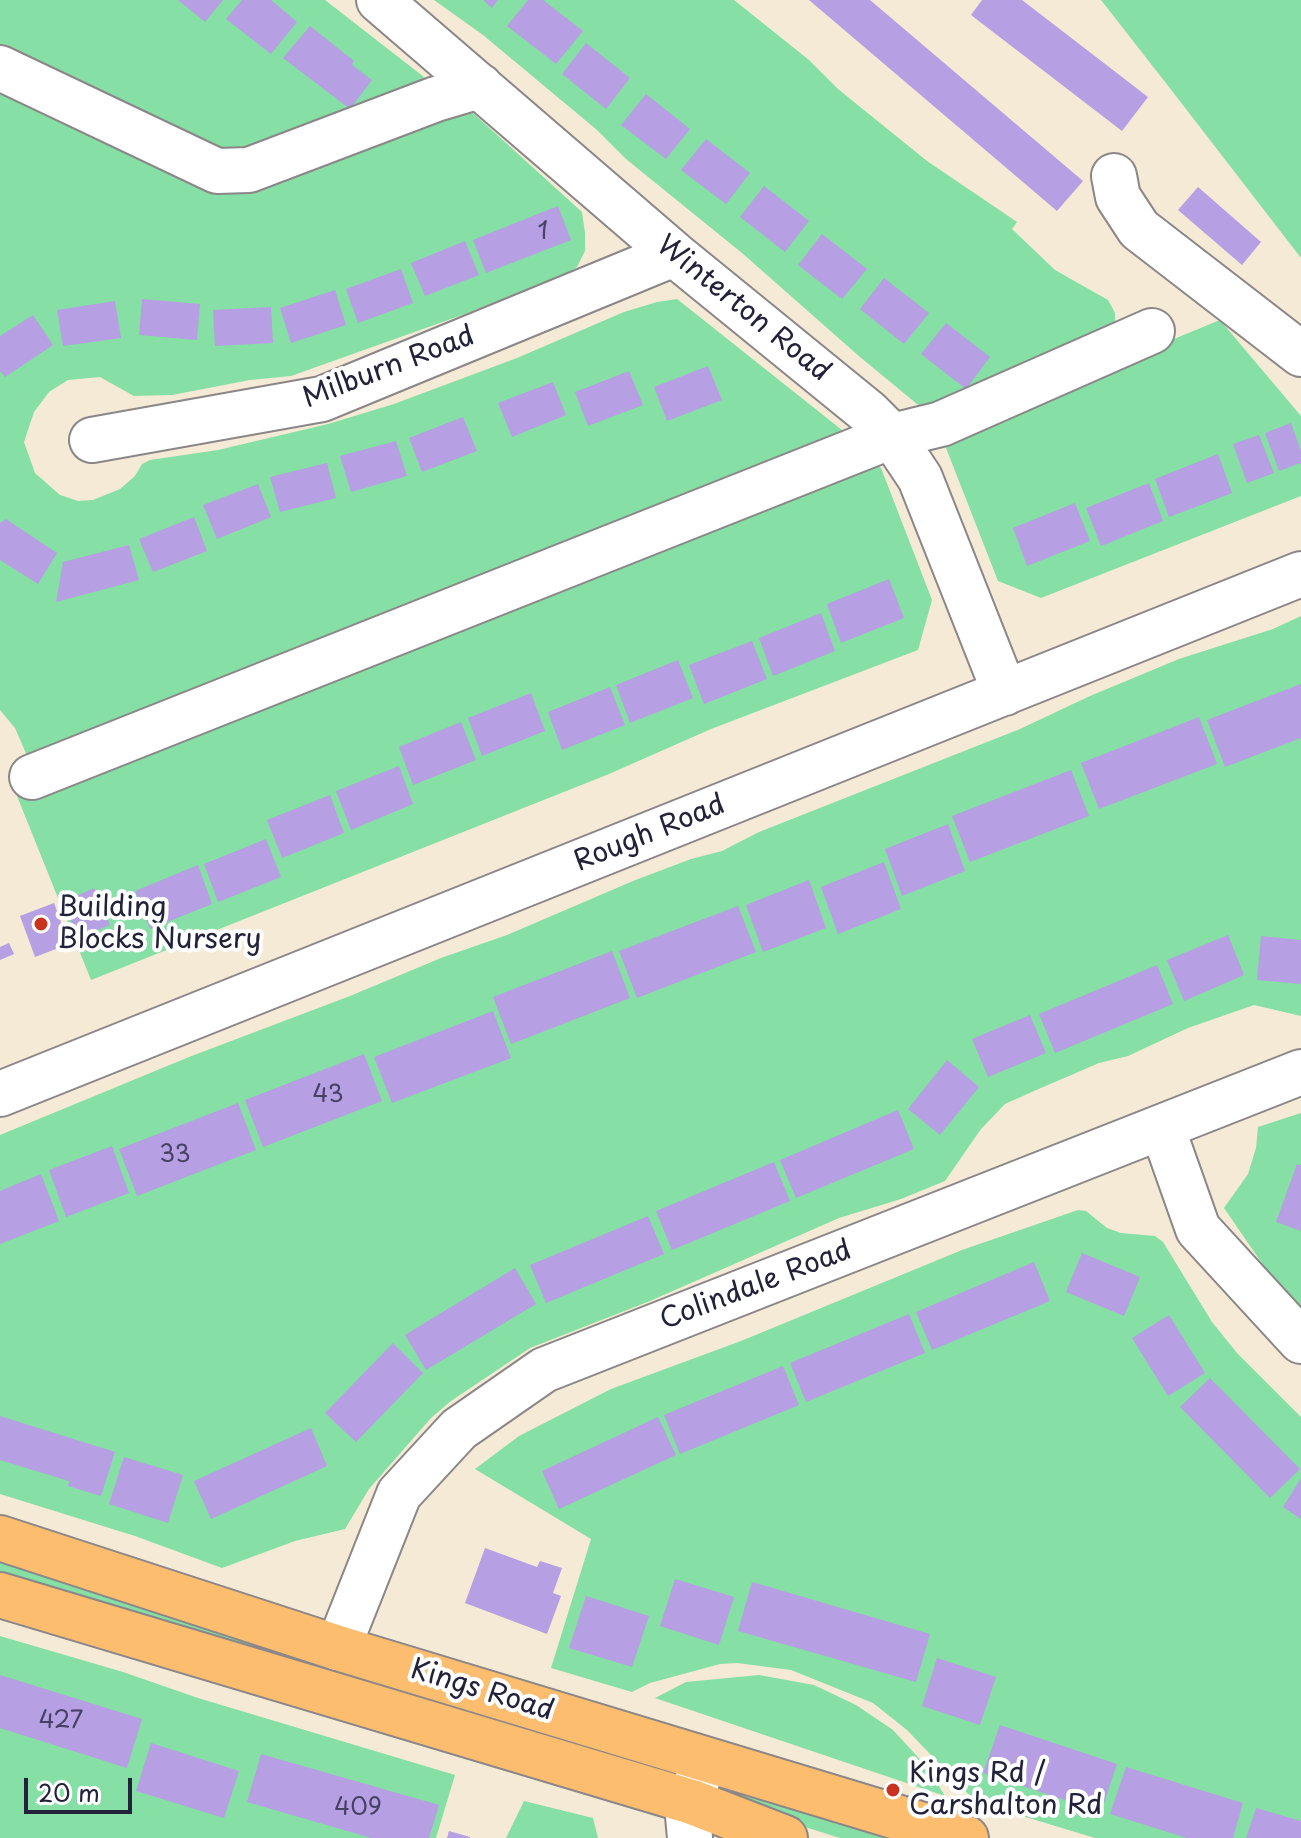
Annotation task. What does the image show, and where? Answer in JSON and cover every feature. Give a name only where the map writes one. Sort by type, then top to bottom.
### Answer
[{"type":"main road","name":"Kings Road","points":[[0,1538],[338,1648],[703,1757],[902,1828],[966,1838]]},
{"type":"main road","name":"Kings Road","points":[[0,1595],[691,1820],[785,1838]]},
{"type":"street","name":"Winterton Road","points":[[379,0],[674,254],[868,412],[892,436],[920,478],[1005,693]]},
{"type":"street","points":[[0,68],[217,171],[249,170],[436,99],[480,86]]},
{"type":"street","points":[[1114,176],[1118,197],[1139,229],[1301,354]]},
{"type":"street","name":"Milburn Road","points":[[92,440],[322,399],[674,254]]},
{"type":"street","points":[[32,777],[892,436],[941,424],[1152,331]]},
{"type":"street","name":"Rough Road","points":[[0,1094],[1301,574]]},
{"type":"street","name":"Colindale Road","points":[[338,1648],[399,1494],[459,1429],[544,1370],[1301,1072]]},
{"type":"street","points":[[1162,1127],[1198,1229],[1301,1341]]},
{"type":"street","points":[[691,1820],[703,1757]]},
{"type":"green space","points":[[0,0],[325,0],[424,77],[418,88],[229,165],[0,58]]},
{"type":"green space","points":[[434,0],[734,0],[927,161],[1017,222],[1012,229],[1055,270],[1108,300],[1115,313],[1115,327],[934,418],[742,253],[626,159],[597,130],[483,35]]},
{"type":"green space","points":[[1101,0],[1301,0],[1301,258],[1169,87]]},
{"type":"green space","points":[[0,85],[172,167],[463,104],[582,212],[585,251],[577,267],[565,275],[291,376],[250,380],[172,395],[134,396],[100,377],[68,380],[49,392],[34,412],[24,442],[35,473],[60,495],[78,501],[93,500],[120,489],[135,476],[142,464],[150,460],[218,450],[328,424],[394,404],[517,358],[624,312],[677,299],[852,438],[31,765],[15,728],[0,710]]},
{"type":"green space","points":[[1220,320],[1301,416],[1301,496],[1041,598],[998,581],[941,435]]},
{"type":"green space","points":[[872,460],[881,468],[932,600],[918,650],[711,729],[609,774],[91,980],[17,796],[364,669]]},
{"type":"green space","points":[[1301,616],[1301,1016],[1254,1005],[1188,1028],[1128,1056],[1099,1063],[1005,1104],[981,1129],[945,1181],[901,1199],[839,1218],[650,1301],[530,1348],[431,1418],[369,1489],[345,1529],[295,1541],[222,1568],[135,1536],[0,1494],[0,1135],[189,1057],[507,935],[633,881],[722,851],[759,832],[1020,729],[1179,659],[1273,629]]},
{"type":"green space","points":[[1301,1113],[1301,1308],[1270,1275],[1224,1208],[1248,1174],[1256,1148],[1258,1127]]},
{"type":"green space","points":[[1078,1210],[1086,1211],[1107,1228],[1121,1233],[1155,1236],[1163,1242],[1212,1322],[1237,1353],[1301,1417],[1301,1838],[1095,1838],[976,1802],[907,1730],[873,1703],[791,1670],[737,1663],[720,1664],[650,1683],[632,1692],[551,1668],[591,1539],[475,1469],[519,1436],[611,1389],[741,1341],[962,1250]]},
{"type":"green space","points":[[0,1546],[932,1838],[840,1838],[0,1573]]},
{"type":"green space","points":[[0,1636],[455,1775],[436,1838],[0,1838]]},
{"type":"green space","points":[[759,1675],[814,1685],[856,1705],[893,1730],[928,1768],[945,1796],[655,1698],[686,1682]]},
{"type":"green space","points":[[524,1801],[593,1818],[598,1838],[506,1838]]},
{"type":"building","points":[[178,0],[223,0],[205,22]]},
{"type":"building","points":[[242,0],[271,0],[297,22],[271,54],[226,19]]},
{"type":"building","points":[[483,0],[498,0],[492,8]]},
{"type":"building","points":[[528,0],[543,0],[583,31],[556,64],[507,26]]},
{"type":"building","points":[[809,0],[870,0],[1083,181],[1057,211]]},
{"type":"building","points":[[982,0],[1022,0],[1148,97],[1122,131],[971,15]]},
{"type":"building","points":[[310,26],[354,61],[352,65],[372,80],[350,109],[283,58]]},
{"type":"building","points":[[586,43],[630,78],[606,109],[562,74]]},
{"type":"building","points":[[646,94],[690,129],[666,159],[621,125]]},
{"type":"building","points":[[706,139],[750,173],[726,204],[681,170]]},
{"type":"building","points":[[764,186],[809,221],[785,252],[740,217]]},
{"type":"building","points":[[1198,187],[1261,242],[1242,265],[1178,210]]},
{"type":"building","points":[[558,206],[571,240],[486,273],[473,240]]},
{"type":"building","points":[[822,234],[867,269],[842,299],[798,265]]},
{"type":"building","points":[[465,241],[479,275],[425,296],[411,263]]},
{"type":"building","points":[[401,269],[413,303],[358,323],[346,289]]},
{"type":"building","points":[[884,278],[929,313],[904,344],[860,309]]},
{"type":"building","points":[[335,290],[346,325],[291,343],[280,308]]},
{"type":"building","points":[[142,299],[200,304],[197,340],[139,335]]},
{"type":"building","points":[[115,301],[121,338],[63,346],[57,310]]},
{"type":"building","points":[[271,307],[273,343],[215,346],[213,310]]},
{"type":"building","points":[[33,315],[53,345],[5,377],[0,371],[0,336]]},
{"type":"building","points":[[946,323],[990,357],[966,389],[921,354]]},
{"type":"building","points":[[708,366],[722,400],[667,421],[654,387]]},
{"type":"building","points":[[629,371],[643,405],[588,426],[575,392]]},
{"type":"building","points":[[553,382],[566,415],[512,437],[498,403]]},
{"type":"building","points":[[463,417],[477,451],[422,472],[409,438]]},
{"type":"building","points":[[1291,423],[1301,451],[1301,463],[1279,471],[1265,433]]},
{"type":"building","points":[[1259,435],[1274,473],[1247,483],[1233,444]]},
{"type":"building","points":[[396,441],[407,476],[351,492],[340,456]]},
{"type":"building","points":[[1218,454],[1232,493],[1169,517],[1155,479]]},
{"type":"building","points":[[327,463],[336,498],[280,512],[270,477]]},
{"type":"building","points":[[1149,483],[1163,521],[1101,546],[1086,508]]},
{"type":"building","points":[[258,484],[271,517],[217,539],[203,505]]},
{"type":"building","points":[[1075,503],[1090,541],[1027,566],[1013,528]]},
{"type":"building","points":[[194,517],[207,551],[153,572],[139,539]]},
{"type":"building","points":[[6,519],[57,553],[38,584],[0,560],[0,523]]},
{"type":"building","points":[[129,545],[139,580],[56,602],[63,562]]},
{"type":"building","points":[[889,579],[904,618],[841,643],[827,604]]},
{"type":"building","points":[[821,613],[835,651],[773,676],[759,638]]},
{"type":"building","points":[[752,641],[767,679],[704,704],[689,665]]},
{"type":"building","points":[[678,660],[693,698],[630,723],[616,685]]},
{"type":"building","points":[[1301,684],[1301,738],[1225,767],[1207,720]]},
{"type":"building","points":[[610,687],[625,725],[562,750],[548,712]]},
{"type":"building","points":[[531,693],[545,731],[482,756],[468,718]]},
{"type":"building","points":[[1199,717],[1217,764],[1099,809],[1081,763]]},
{"type":"building","points":[[461,722],[476,760],[413,785],[399,747]]},
{"type":"building","points":[[399,766],[413,804],[351,830],[336,791]]},
{"type":"building","points":[[1071,770],[1089,816],[970,862],[952,816]]},
{"type":"building","points":[[330,795],[344,833],[282,858],[267,820]]},
{"type":"building","points":[[948,824],[965,871],[902,896],[885,849]]},
{"type":"building","points":[[266,839],[281,877],[218,902],[204,864]]},
{"type":"building","points":[[884,862],[901,909],[838,934],[821,887]]},
{"type":"building","points":[[198,865],[212,904],[150,929],[135,891]]},
{"type":"building","points":[[809,880],[826,928],[763,952],[746,905]]},
{"type":"building","points":[[94,888],[110,925],[78,938],[63,902]]},
{"type":"building","points":[[54,903],[69,944],[35,957],[20,916]]},
{"type":"building","points":[[738,906],[756,952],[637,998],[619,951]]},
{"type":"building","points":[[1228,935],[1244,975],[1184,1001],[1167,960]]},
{"type":"building","points":[[1261,936],[1301,940],[1301,984],[1257,980]]},
{"type":"building","points":[[9,943],[14,954],[0,960],[0,947]]},
{"type":"building","points":[[612,951],[630,998],[511,1044],[493,997]]},
{"type":"building","points":[[1157,965],[1173,1004],[1055,1053],[1039,1014]]},
{"type":"building","points":[[493,1011],[511,1058],[392,1103],[374,1057]]},
{"type":"building","points":[[1030,1015],[1046,1053],[988,1077],[972,1039]]},
{"type":"building","points":[[364,1054],[382,1101],[263,1147],[245,1100]]},
{"type":"building","points":[[947,1060],[979,1087],[940,1135],[908,1109]]},
{"type":"building","points":[[238,1103],[256,1150],[137,1196],[119,1149]]},
{"type":"building","points":[[898,1110],[914,1149],[796,1198],[780,1160]]},
{"type":"building","points":[[112,1146],[129,1193],[66,1217],[49,1170]]},
{"type":"building","points":[[774,1162],[790,1201],[672,1250],[656,1211]]},
{"type":"building","points":[[1297,1164],[1301,1165],[1301,1231],[1276,1222]]},
{"type":"building","points":[[41,1174],[59,1221],[0,1244],[0,1191]]},
{"type":"building","points":[[648,1216],[664,1254],[546,1303],[530,1265]]},
{"type":"building","points":[[1082,1253],[1140,1277],[1124,1316],[1066,1292]]},
{"type":"building","points":[[1034,1262],[1050,1301],[932,1350],[916,1312]]},
{"type":"building","points":[[515,1268],[536,1304],[426,1370],[405,1335]]},
{"type":"building","points":[[909,1314],[925,1353],[806,1402],[790,1363]]},
{"type":"building","points":[[1169,1315],[1205,1373],[1168,1396],[1132,1338]]},
{"type":"building","points":[[393,1343],[423,1373],[356,1442],[325,1413]]},
{"type":"building","points":[[783,1366],[799,1405],[680,1454],[664,1415]]},
{"type":"building","points":[[1210,1378],[1300,1469],[1270,1498],[1180,1407]]},
{"type":"building","points":[[0,1416],[115,1452],[101,1496],[68,1486],[69,1481],[0,1460]]},
{"type":"building","points":[[658,1417],[676,1455],[559,1509],[542,1471]]},
{"type":"building","points":[[311,1428],[327,1466],[211,1519],[194,1481]]},
{"type":"building","points":[[124,1457],[183,1475],[168,1523],[109,1504]]},
{"type":"building","points":[[1301,1478],[1301,1519],[1283,1507]]},
{"type":"building","points":[[485,1548],[537,1567],[540,1561],[562,1568],[553,1593],[561,1596],[547,1634],[465,1603]]},
{"type":"building","points":[[675,1579],[734,1597],[719,1645],[660,1626]]},
{"type":"building","points":[[752,1582],[930,1634],[916,1682],[738,1631]]},
{"type":"building","points":[[586,1596],[649,1616],[632,1667],[569,1648]]},
{"type":"building","points":[[937,1658],[996,1677],[980,1725],[922,1706]]},
{"type":"building","points":[[0,1675],[142,1719],[127,1768],[0,1728]]},
{"type":"building","points":[[1000,1725],[1117,1764],[1101,1812],[983,1773]]},
{"type":"building","points":[[151,1743],[239,1771],[224,1818],[136,1791]]},
{"type":"building","points":[[261,1754],[439,1805],[429,1838],[371,1838],[247,1802]]},
{"type":"building","points":[[1126,1767],[1243,1803],[1233,1838],[1187,1838],[1110,1814]]},
{"type":"building","points":[[1256,1808],[1301,1821],[1301,1838],[1246,1838]]},
{"type":"building","points":[[449,1831],[470,1837],[470,1838],[447,1838]]},
{"type":"place","name":"Building Blocks Nursery","points":[[41,924]]},
{"type":"place","name":"Kings Rd / Carshalton Rd","points":[[893,1790]]}]
